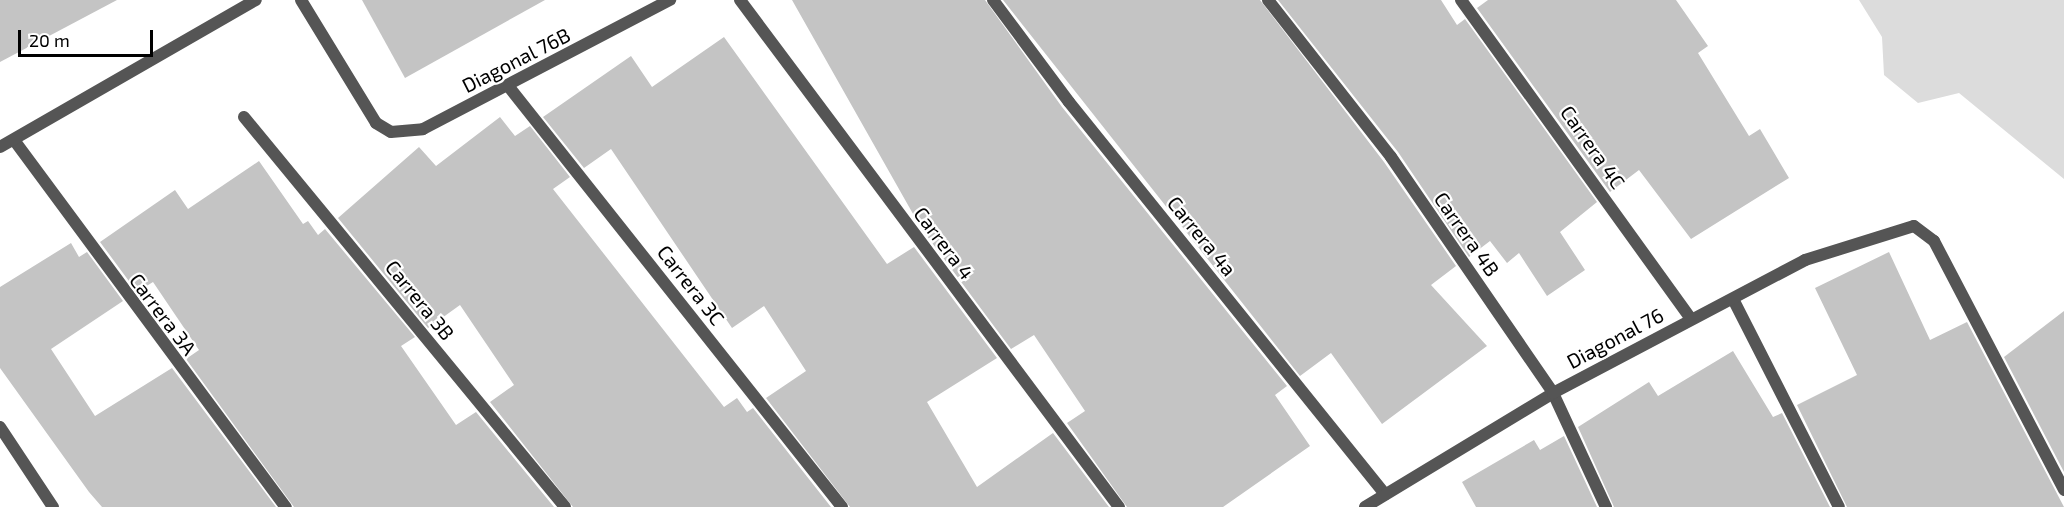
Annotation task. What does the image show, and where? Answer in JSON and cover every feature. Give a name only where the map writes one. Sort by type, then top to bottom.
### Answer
[{"type":"street","points":[[0,147],[256,0]]},
{"type":"street","name":"Diagonal 76B","points":[[301,0],[376,123],[392,132],[423,129],[509,87],[670,0]]},
{"type":"street","name":"Carrera 4","points":[[740,0],[1119,507]]},
{"type":"street","name":"Carrera 4a","points":[[993,0],[1385,494]]},
{"type":"street","name":"Carrera 4B","points":[[1268,0],[1391,157],[1553,393],[1606,507]]},
{"type":"street","name":"Carrera 4C","points":[[1461,0],[1691,319]]},
{"type":"street","name":"Carrera 3C","points":[[509,87],[843,507]]},
{"type":"street","name":"Carrera 3B","points":[[244,117],[565,507]]},
{"type":"street","name":"Carrera 3A","points":[[14,140],[286,507]]},
{"type":"street","name":"Diagonal 76","points":[[1365,507],[1553,393],[1805,260],[1896,229],[1914,226],[1934,241],[2064,490]]},
{"type":"street","points":[[1733,299],[1839,507]]},
{"type":"street","points":[[0,427],[53,507]]},
{"type":"shaded area","points":[[1859,0],[2064,0],[2064,179],[1959,93],[1918,103],[1884,75],[1882,37]]},
{"type":"building","points":[[0,0],[117,0],[0,62]]},
{"type":"building","points":[[362,0],[545,0],[405,78]]},
{"type":"building","points":[[792,0],[985,0],[1062,107],[1287,386],[1275,395],[1310,446],[1223,507],[1127,507],[1067,423],[1085,411],[1034,335],[1011,349],[921,228]]},
{"type":"building","points":[[1003,0],[1260,0],[1384,162],[1456,266],[1431,285],[1487,346],[1382,424],[1331,353],[1300,376]]},
{"type":"building","points":[[1278,0],[1441,0],[1457,25],[1465,19],[1597,202],[1560,232],[1585,270],[1547,296],[1519,253],[1507,263],[1490,241],[1469,257],[1398,152]]},
{"type":"building","points":[[1488,0],[1676,0],[1708,46],[1698,53],[1749,136],[1760,129],[1789,178],[1691,239],[1639,170],[1610,192],[1477,8]]},
{"type":"building","points":[[724,37],[887,264],[914,247],[997,358],[927,402],[977,487],[1053,433],[1109,507],[850,507],[766,398],[806,371],[764,306],[732,328],[611,149],[584,168],[543,117],[631,56],[652,87]]},
{"type":"building","points":[[500,117],[515,136],[530,126],[570,177],[553,189],[724,407],[737,398],[747,412],[753,408],[831,507],[573,507],[490,402],[514,385],[460,305],[428,328],[338,218],[419,147],[436,166]]},
{"type":"building","points":[[259,161],[303,224],[308,221],[318,235],[325,229],[415,337],[401,346],[456,425],[476,412],[554,507],[294,507],[186,359],[199,350],[153,282],[137,292],[100,242],[175,190],[188,209]]},
{"type":"building","points":[[71,243],[79,257],[87,252],[123,301],[51,349],[95,416],[172,368],[276,507],[102,507],[89,492],[0,368],[0,287]]},
{"type":"building","points":[[1889,252],[1930,340],[1967,322],[2064,507],[1847,507],[1797,405],[1857,375],[1815,288]]},
{"type":"building","points":[[2064,311],[2064,472],[2004,357]]},
{"type":"building","points":[[1733,351],[1773,417],[1782,413],[1830,507],[1614,507],[1578,427],[1649,382],[1658,396]]},
{"type":"building","points":[[1564,436],[1597,507],[1476,507],[1462,482],[1534,440],[1540,450]]}]
